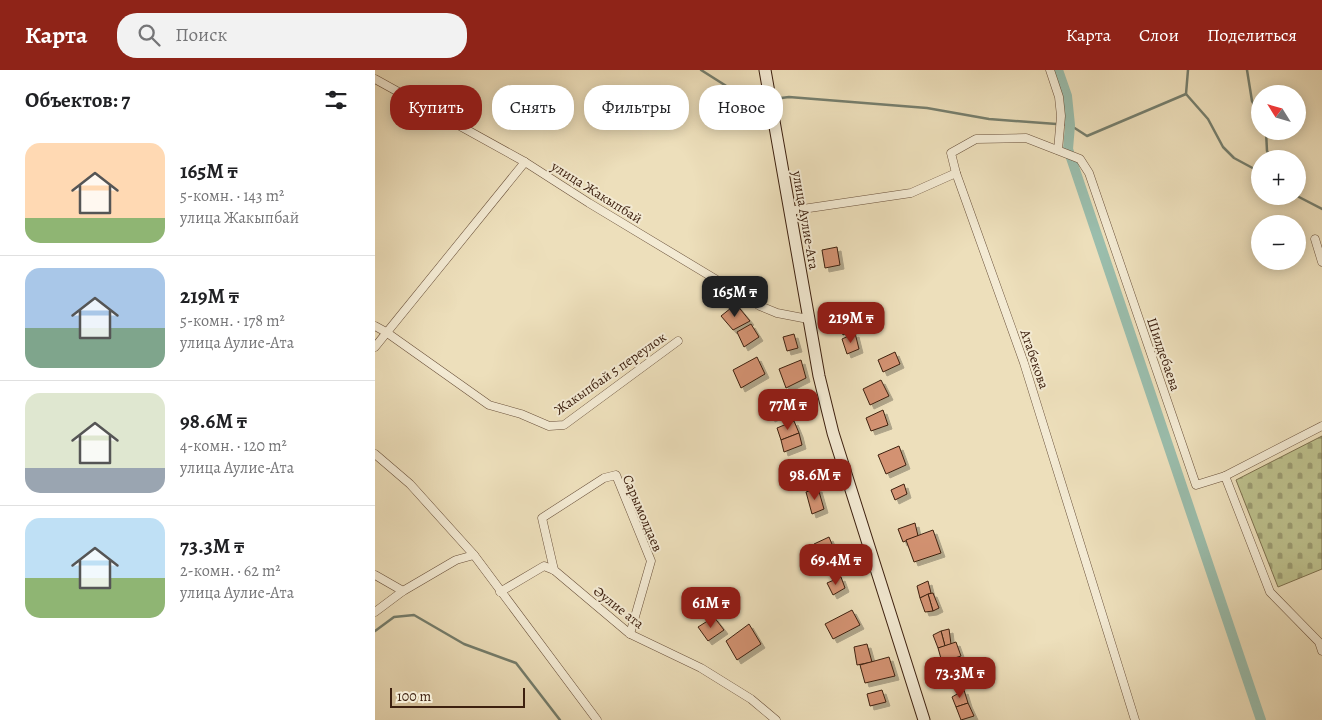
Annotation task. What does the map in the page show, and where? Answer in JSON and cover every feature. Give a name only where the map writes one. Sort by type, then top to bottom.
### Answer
[{"type":"main road","name":"улица Аулие-Ата","points":[[765,70],[819,376],[833,433],[924,720]]},
{"type":"street","points":[[1050,70],[1059,97],[1061,116],[1058,150]]},
{"type":"street","name":"улица Жакыпбай","points":[[375,79],[525,162],[589,203],[760,306],[784,315],[808,319]]},
{"type":"street","name":"Шилдебаева","points":[[956,173],[951,153],[976,139],[1026,138],[1080,159],[1089,173],[1196,485],[1225,476]]},
{"type":"street","points":[[375,347],[525,162]]},
{"type":"street","points":[[789,211],[911,193],[956,173]]},
{"type":"street","name":"Атабекова","points":[[956,173],[1024,363],[1135,720]]},
{"type":"street","points":[[1315,239],[1322,262]]},
{"type":"street","name":"Жакыпбай 5 переулок","points":[[375,326],[489,404],[521,414],[549,426],[564,425],[678,341]]},
{"type":"street","points":[[1322,426],[1225,476],[1271,592],[1319,642],[1322,651]]},
{"type":"street","points":[[375,454],[410,484],[475,555],[500,592],[597,720]]},
{"type":"street","name":"Сарымолдаев","points":[[554,570],[542,518],[603,478],[616,475],[651,562],[630,634]]},
{"type":"street","points":[[375,612],[403,592],[456,560],[475,555]]},
{"type":"street","points":[[500,592],[544,566],[554,570]]},
{"type":"street","name":"Әулие ата","points":[[554,570],[630,634],[701,668],[751,699],[776,720]]},
{"type":"street","points":[[375,575],[403,592]]},
{"type":"green space","points":[[1322,436],[1322,569],[1278,587],[1236,480]]},
{"type":"building","points":[[837,247],[840,265],[825,268],[822,250]]},
{"type":"building","points":[[736,304],[750,321],[733,330],[721,316]]},
{"type":"building","points":[[851,321],[854,329],[843,335],[840,325]]},
{"type":"building","points":[[751,324],[759,337],[744,347],[737,332]]},
{"type":"building","points":[[855,333],[859,349],[847,354],[842,339]]},
{"type":"building","points":[[794,334],[798,348],[787,351],[783,337]]},
{"type":"building","points":[[895,352],[900,364],[883,372],[878,360]]},
{"type":"building","points":[[757,357],[765,374],[741,388],[733,370]]},
{"type":"building","points":[[801,360],[806,378],[786,388],[779,369]]},
{"type":"building","points":[[881,380],[889,396],[870,405],[863,389]]},
{"type":"building","points":[[787,396],[791,409],[771,418],[767,404]]},
{"type":"building","points":[[883,410],[888,425],[871,431],[866,418]]},
{"type":"building","points":[[794,421],[799,433],[781,440],[777,428]]},
{"type":"building","points":[[799,433],[802,445],[784,452],[781,440]]},
{"type":"building","points":[[899,446],[906,465],[886,474],[878,455]]},
{"type":"building","points":[[904,484],[907,494],[895,500],[891,490]]},
{"type":"building","points":[[818,488],[824,509],[812,514],[806,492]]},
{"type":"building","points":[[915,523],[918,536],[903,542],[898,529]]},
{"type":"building","points":[[933,530],[941,553],[914,562],[906,540]]},
{"type":"building","points":[[829,537],[834,549],[819,556],[814,544]]},
{"type":"building","points":[[841,577],[845,588],[833,595],[827,583]]},
{"type":"building","points":[[928,581],[931,593],[920,598],[917,586]]},
{"type":"building","points":[[933,593],[939,608],[933,611],[928,594]]},
{"type":"building","points":[[928,594],[933,611],[925,612],[920,598]]},
{"type":"building","points":[[852,610],[860,625],[833,639],[825,624]]},
{"type":"building","points":[[714,617],[724,630],[708,641],[698,627]]},
{"type":"building","points":[[749,624],[761,644],[737,660],[726,641]]},
{"type":"building","points":[[949,629],[951,644],[945,646],[941,631]]},
{"type":"building","points":[[941,631],[945,646],[938,648],[933,635]]},
{"type":"building","points":[[956,642],[961,656],[942,662],[938,648]]},
{"type":"building","points":[[867,644],[872,662],[857,665],[854,647]]},
{"type":"building","points":[[889,657],[895,676],[865,683],[860,665]]},
{"type":"building","points":[[882,690],[886,702],[870,706],[867,694]]},
{"type":"building","points":[[964,690],[968,703],[956,707],[952,697]]},
{"type":"building","points":[[968,703],[974,716],[961,720],[956,707]]},
{"type":"waterway","points":[[701,70],[725,85]]},
{"type":"waterway","points":[[1058,70],[1067,96],[1070,125],[1068,149],[1261,720]]},
{"type":"waterway","points":[[1188,70],[1186,94],[1208,119],[1223,147],[1234,158],[1251,167]]},
{"type":"waterway","points":[[1247,70],[1251,95]]},
{"type":"waterway","points":[[783,98],[927,108],[989,119],[1070,125],[1087,136],[1186,94]]},
{"type":"waterway","points":[[1266,140],[1267,150]]},
{"type":"waterway","points":[[1306,201],[1322,209]]},
{"type":"waterway","points":[[375,631],[394,617],[414,615],[464,644],[516,663],[560,720]]}]
